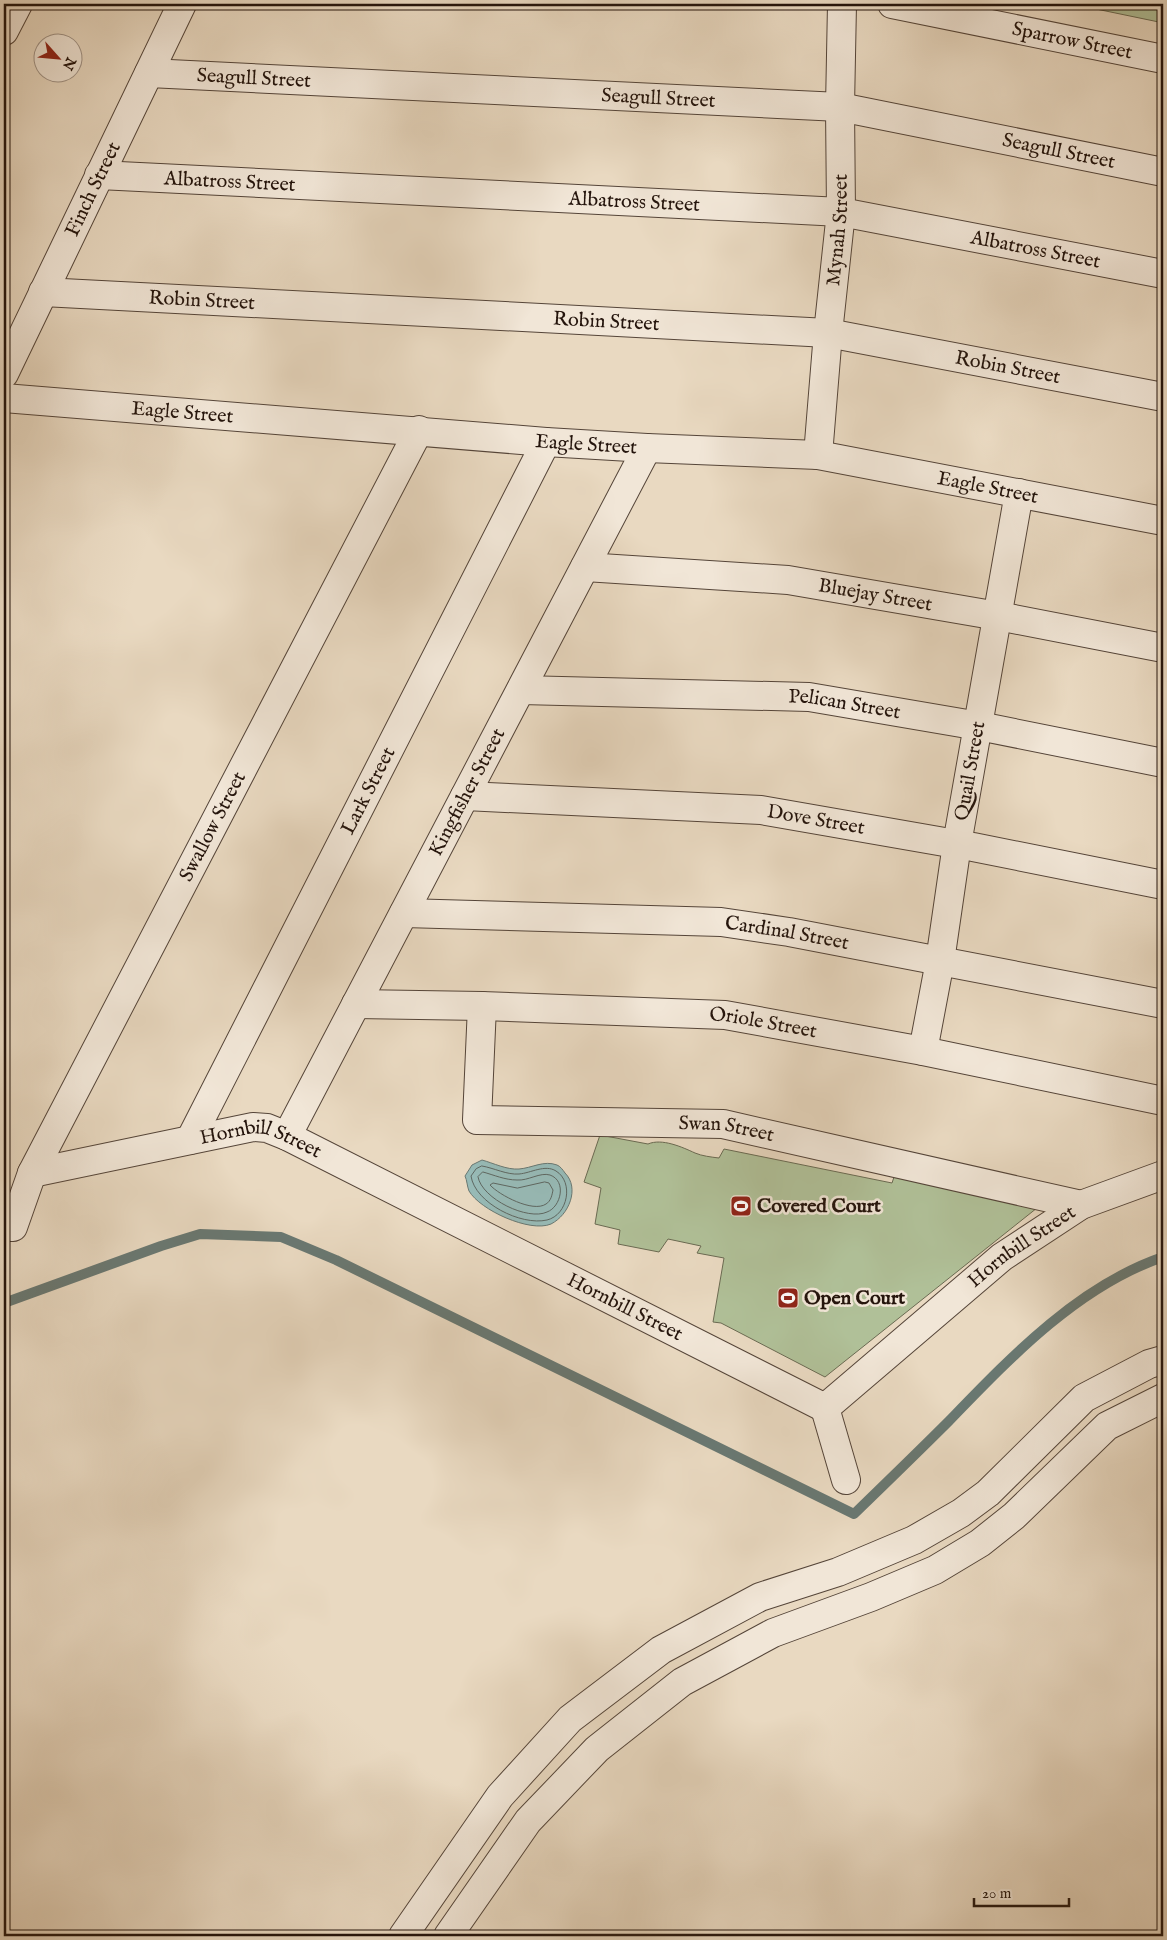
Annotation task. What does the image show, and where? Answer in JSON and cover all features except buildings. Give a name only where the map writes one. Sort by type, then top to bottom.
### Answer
[{"type":"street","points":[[4,31],[18,4]]},
{"type":"street","name":"Finch Street","points":[[4,374],[182,4]]},
{"type":"street","name":"Mynah Street","points":[[818,455],[828,333],[841,212],[840,107],[842,4]]},
{"type":"street","name":"Sparrow Street","points":[[892,4],[1163,59]]},
{"type":"street","name":"Seagull Street","points":[[148,73],[840,107],[1163,172]]},
{"type":"street","name":"Albatross Street","points":[[100,175],[841,212],[1163,274]]},
{"type":"street","name":"Robin Street","points":[[43,292],[828,333],[1163,397]]},
{"type":"street","name":"Eagle Street","points":[[4,398],[419,430],[546,442],[818,455],[1163,522]]},
{"type":"street","name":"Swallow Street","points":[[13,1227],[32,1173],[419,430]]},
{"type":"street","name":"Lark Street","points":[[190,1140],[546,442]]},
{"type":"street","name":"Kingfisher Street","points":[[287,1136],[647,448]]},
{"type":"street","name":"Quail Street","points":[[923,1050],[940,961],[957,844],[1019,493]]},
{"type":"street","name":"Bluejay Street","points":[[585,567],[788,580],[998,616],[1163,648]]},
{"type":"street","name":"Pelican Street","points":[[520,690],[809,697],[979,726],[1163,763]]},
{"type":"street","name":"Dove Street","points":[[465,796],[743,808],[957,844],[1163,885]]},
{"type":"street","name":"Cardinal Street","points":[[404,913],[721,922],[789,932],[1163,1004]]},
{"type":"street","name":"Oriole Street","points":[[356,1004],[482,1006],[725,1016],[923,1050],[1163,1101]]},
{"type":"street","name":"Swan Street","points":[[482,1006],[477,1120],[724,1124],[1081,1205]]},
{"type":"street","name":"Hornbill Street","points":[[32,1173],[253,1127],[267,1128],[287,1136],[825,1408],[1002,1257],[1081,1205],[1163,1175]]},
{"type":"street","points":[[402,1936],[500,1796],[570,1719],[661,1650],[760,1597],[838,1572],[914,1540],[961,1513],[988,1493],[1084,1398],[1149,1364],[1163,1360]]},
{"type":"street","points":[[448,1936],[528,1820],[597,1750],[682,1682],[773,1633],[871,1598],[935,1570],[980,1543],[1014,1516],[1106,1426],[1163,1398]]},
{"type":"street","points":[[825,1408],[846,1480]]},
{"type":"green space","points":[[1072,4],[1163,4],[1163,23],[1154,21]]},
{"type":"green space","points":[[600,1135],[648,1144],[654,1142],[666,1143],[701,1155],[719,1158],[724,1149],[892,1183],[896,1171],[1047,1200],[825,1377],[721,1323],[713,1322],[724,1258],[697,1253],[701,1246],[668,1239],[659,1252],[618,1244],[620,1230],[595,1224],[601,1188],[584,1182]]},
{"type":"water","points":[[482,1160],[514,1169],[547,1163],[558,1166],[569,1179],[572,1186],[572,1193],[567,1208],[557,1220],[542,1226],[519,1223],[494,1212],[483,1205],[469,1191],[465,1176],[472,1165]]},
{"type":"waterway","points":[[4,1303],[161,1246],[200,1234],[281,1237],[336,1260],[854,1514],[996,1373],[1047,1326],[1102,1286],[1132,1270],[1163,1257]]},
{"type":"place","name":"Covered Court","points":[[741,1206]]},
{"type":"place","name":"Open Court","points":[[788,1298]]}]
